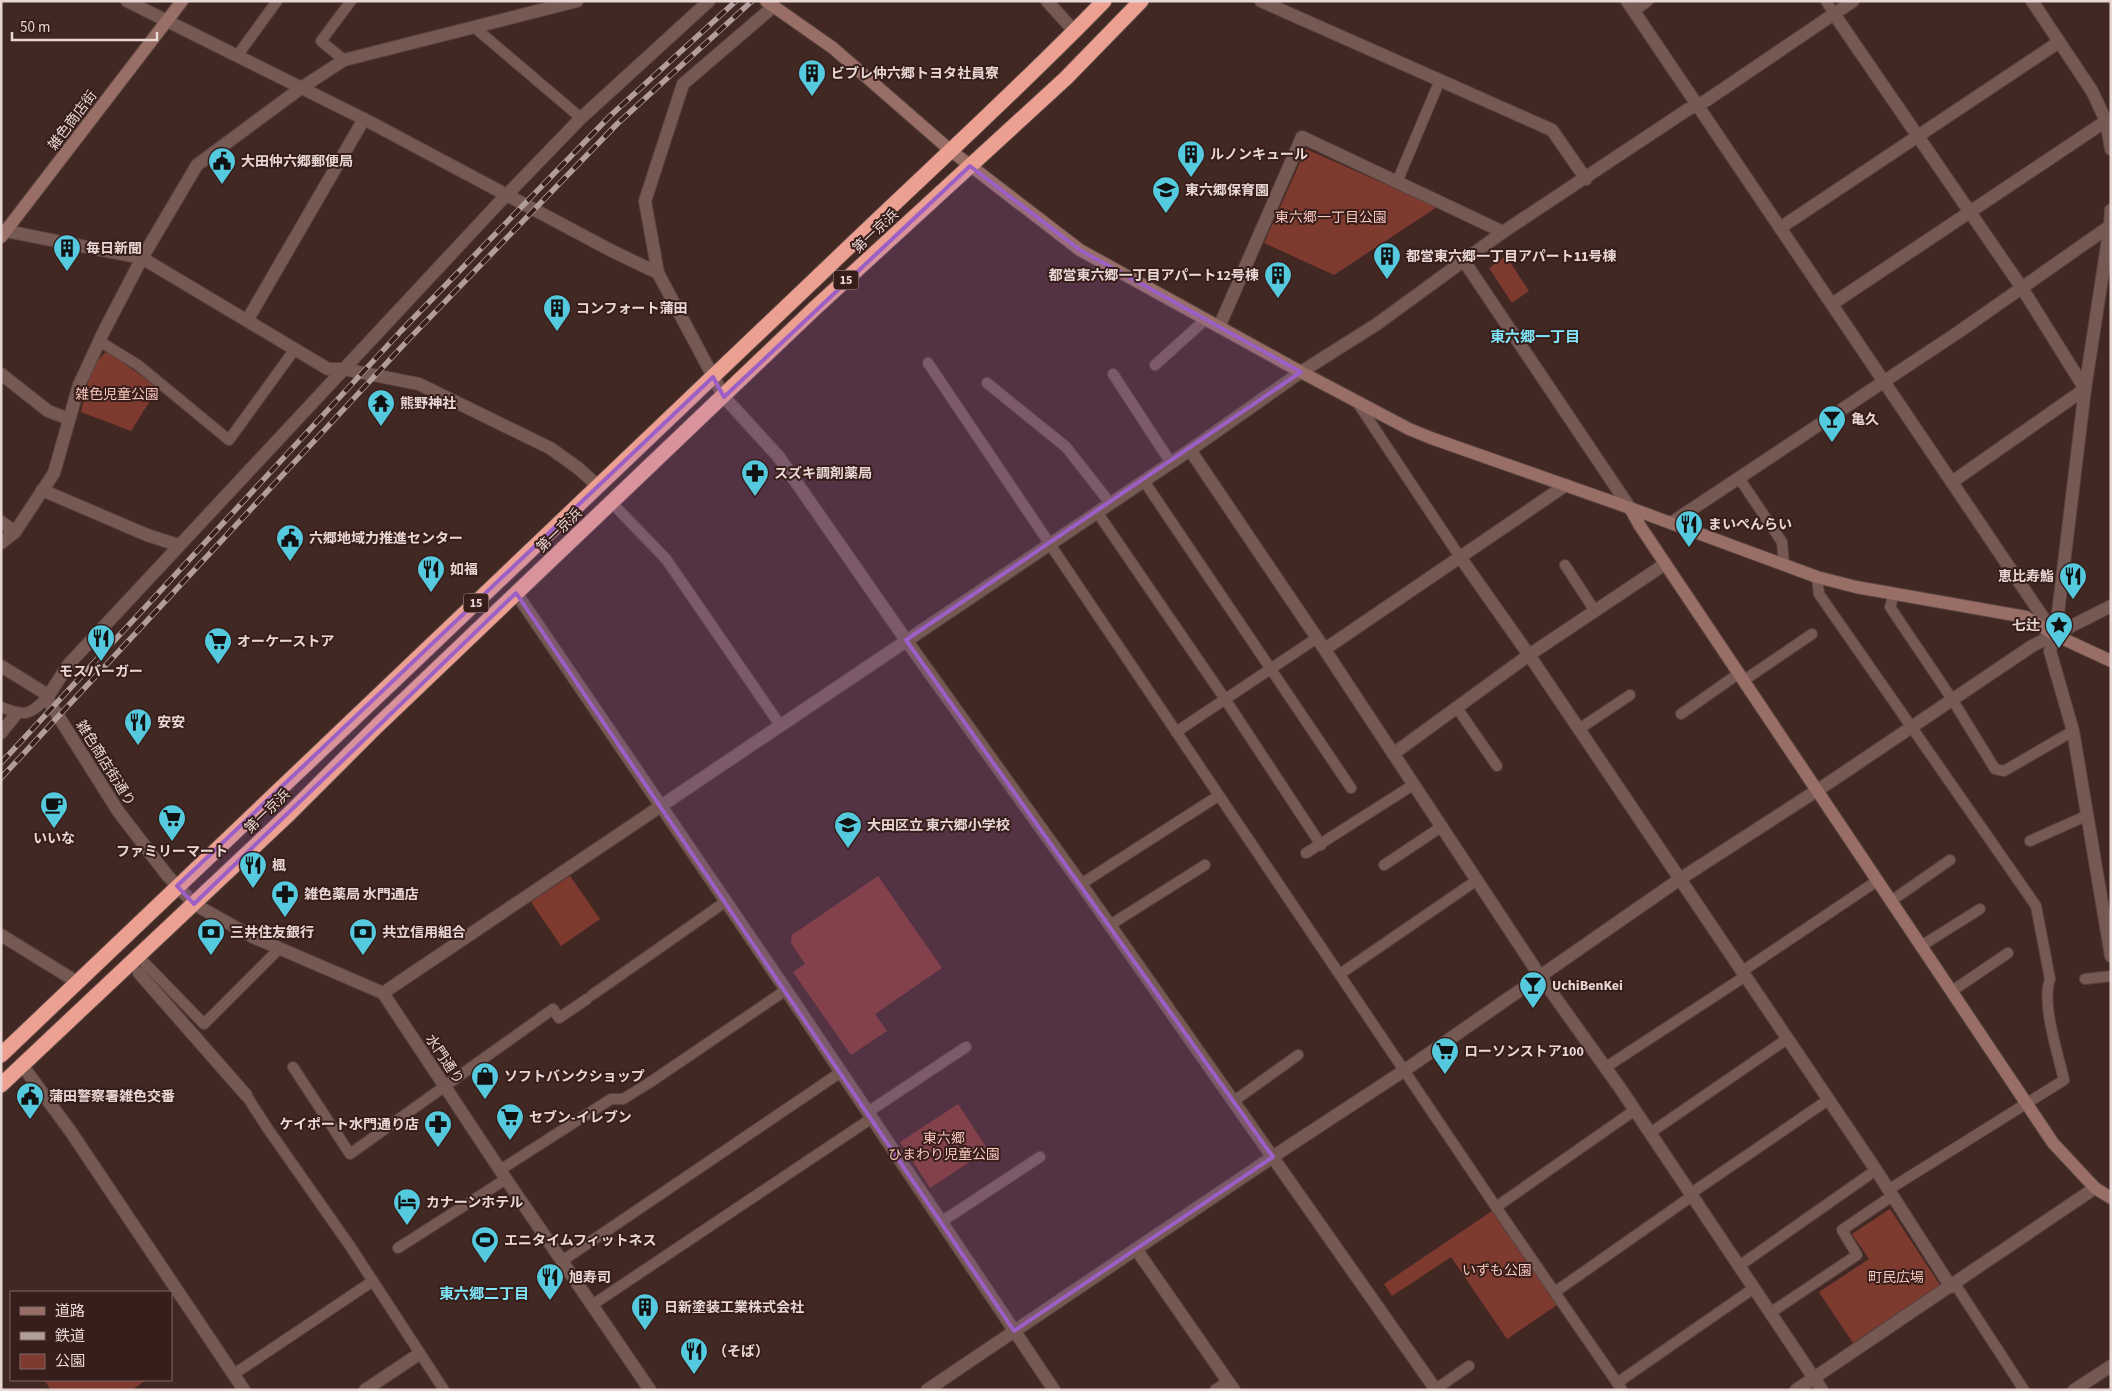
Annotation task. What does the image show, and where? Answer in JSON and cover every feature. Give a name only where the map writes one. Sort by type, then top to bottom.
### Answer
[{"type":"highway","name":"第一京浜","points":[[1,1055],[950,150],[1020,87],[1104,1]]},
{"type":"highway","name":"第一京浜","points":[[1,1085],[194,904],[814,309],[1066,78],[1142,1]]},
{"type":"street","points":[[127,1],[364,119],[612,251],[658,273]]},
{"type":"street","name":"雑色商店街","points":[[3,233],[182,1]]},
{"type":"street","points":[[1,542],[15,532],[54,473],[80,385],[99,341],[142,258],[197,164],[301,88],[344,60],[577,1]]},
{"type":"street","points":[[47,698],[68,665],[178,545],[581,118],[709,1]]},
{"type":"street","points":[[1047,1],[1075,32]]},
{"type":"street","points":[[1260,1],[1552,130],[1586,179]]},
{"type":"street","points":[[194,904],[246,933],[383,993],[1171,463],[1301,372],[1377,324],[1503,232],[1853,1]]},
{"type":"street","points":[[2032,1],[2092,91],[2106,121],[2111,149]]},
{"type":"street","points":[[1436,1389],[778,456],[724,397],[658,273],[645,201],[683,84],[770,4],[833,48],[950,150],[1080,250],[1301,372],[1431,438],[1671,522],[1817,577],[1856,587],[2026,617],[2054,635],[2111,661]]},
{"type":"street","points":[[1630,6],[1698,104],[2054,635]]},
{"type":"street","points":[[1834,14],[2022,288],[2085,389]]},
{"type":"street","points":[[1780,228],[2059,42]]},
{"type":"street","points":[[248,319],[364,119]]},
{"type":"street","points":[[1832,304],[2106,121]]},
{"type":"street","points":[[1219,326],[1302,137],[1503,232]]},
{"type":"street","points":[[2111,210],[2085,389],[2054,635],[2050,651],[2073,730],[2109,930],[2111,956]]},
{"type":"street","points":[[1671,522],[2022,288],[2110,226]]},
{"type":"street","points":[[3,233],[142,258],[248,319],[328,369],[343,369],[419,384],[550,448],[578,468],[598,486]]},
{"type":"street","points":[[1464,261],[1630,508],[1740,678],[2053,1143],[2095,1188],[2111,1198]]},
{"type":"street","points":[[1,374],[48,411],[69,419]]},
{"type":"street","points":[[1952,482],[2085,389]]},
{"type":"street","points":[[1190,450],[1325,649],[1540,976],[1606,1067],[1822,1390]]},
{"type":"street","points":[[1325,649],[1566,485]]},
{"type":"street","points":[[42,490],[147,535],[178,545]]},
{"type":"street","points":[[1,522],[15,532]]},
{"type":"street","points":[[1460,557],[1529,655],[1953,1285]]},
{"type":"street","points":[[1393,754],[1529,655],[1665,564]]},
{"type":"street","points":[[516,593],[786,990],[1054,1390]]},
{"type":"street","points":[[927,1390],[1405,1070],[1680,880],[1817,791],[2032,646],[2111,606]]},
{"type":"street","name":"雑色商店街通り","points":[[1,666],[43,692],[118,811],[177,886],[194,904]]},
{"type":"street","points":[[1,732],[17,714]]},
{"type":"street","points":[[1,935],[77,982]]},
{"type":"street","points":[[139,973],[246,1095]]},
{"type":"street","name":"水門通り","points":[[383,993],[650,1390]]},
{"type":"street","points":[[22,1065],[71,1132],[244,1390]]},
{"type":"street","points":[[1796,1390],[2095,1188]]},
{"type":"street","points":[[1136,1250],[1231,1385]]},
{"type":"street","points":[[365,1390],[419,1354]]},
{"type":"street","points":[[2074,1390],[2111,1366]]},
{"type":"lane","points":[[237,56],[277,1]]},
{"type":"lane","points":[[344,60],[321,41],[351,1]]},
{"type":"lane","points":[[1630,6],[1648,1]]},
{"type":"lane","points":[[1826,1],[1834,14]]},
{"type":"lane","points":[[474,27],[581,118]]},
{"type":"lane","points":[[1397,182],[1440,80]]},
{"type":"lane","points":[[1155,366],[1206,319]]},
{"type":"lane","points":[[99,341],[138,365],[228,440],[295,349]]},
{"type":"lane","points":[[928,364],[1050,543],[1218,796],[1405,1070],[1496,1208],[1620,1386],[1754,1288]]},
{"type":"lane","points":[[1113,374],[1171,463]]},
{"type":"lane","points":[[987,382],[1066,447],[1110,503]]},
{"type":"lane","points":[[1356,400],[1460,557]]},
{"type":"lane","points":[[1739,478],[1782,542],[1784,565]]},
{"type":"lane","points":[[1144,480],[1351,788]]},
{"type":"lane","points":[[612,502],[666,559],[780,725]]},
{"type":"lane","points":[[1097,512],[1225,699],[1321,845]]},
{"type":"lane","points":[[1565,565],[1595,611]]},
{"type":"lane","points":[[1770,1313],[1858,1255],[1842,1230],[1890,1193],[2064,1080],[2053,1034],[2046,989],[2050,979],[2036,906],[1910,728],[1819,594],[1817,577]]},
{"type":"lane","points":[[1894,594],[1890,607],[1952,699],[1995,768],[2004,771],[2073,730]]},
{"type":"lane","points":[[1681,714],[1812,634]]},
{"type":"lane","points":[[1176,732],[1317,638]]},
{"type":"lane","points":[[1579,729],[1630,695]]},
{"type":"lane","points":[[1,707],[17,714],[32,712],[47,698]]},
{"type":"lane","points":[[1456,708],[1497,766]]},
{"type":"lane","points":[[1306,853],[1413,785]]},
{"type":"lane","points":[[1081,884],[1218,796]]},
{"type":"lane","points":[[2030,841],[2088,815]]},
{"type":"lane","points":[[1384,865],[1441,827]]},
{"type":"lane","points":[[1891,901],[1950,860]]},
{"type":"lane","points":[[1110,925],[1205,865]]},
{"type":"lane","points":[[1340,974],[1476,880]]},
{"type":"lane","points":[[1606,1067],[1877,881]]},
{"type":"lane","points":[[293,1066],[350,1154],[553,1009],[559,1018],[725,902]]},
{"type":"lane","points":[[1921,946],[1980,908]]},
{"type":"lane","points":[[138,956],[204,1024],[280,948]]},
{"type":"lane","points":[[1952,992],[2008,953]]},
{"type":"lane","points":[[2085,978],[2111,976]]},
{"type":"lane","points":[[398,1248],[611,1099],[623,1099],[649,1083],[786,990]]},
{"type":"lane","points":[[1650,1133],[1787,1039]]},
{"type":"lane","points":[[592,1305],[966,1047]]},
{"type":"lane","points":[[1234,1101],[1298,1055]]},
{"type":"lane","points":[[562,1261],[841,1072]]},
{"type":"lane","points":[[246,1095],[444,1390]]},
{"type":"lane","points":[[1555,1292],[1828,1100]]},
{"type":"lane","points":[[1496,1208],[1635,1110]]},
{"type":"lane","points":[[941,1222],[1040,1157]]},
{"type":"lane","points":[[1739,1266],[1876,1170]]},
{"type":"lane","points":[[234,1374],[372,1281]]},
{"type":"lane","points":[[1953,1285],[2024,1390]]},
{"type":"lane","points":[[1436,1389],[1469,1366]]},
{"type":"lane","points":[[1215,1390],[1231,1385]]},
{"type":"highlighted area","points":[[970,166],[1080,250],[1301,372],[906,640],[1273,1157],[1014,1331],[516,593],[194,904],[177,886],[713,377],[724,397]]},
{"type":"green space","name":"東六郷一丁目公園","points":[[1306,149],[1437,207],[1334,275],[1264,243]]},
{"type":"green space","points":[[1506,256],[1529,291],[1512,303],[1489,268]]},
{"type":"green space","name":"雑色児童公園","points":[[108,351],[158,388],[131,431],[81,412],[92,370],[96,362]]},
{"type":"green space","points":[[570,876],[600,919],[561,946],[531,902]]},
{"type":"green space","points":[[878,876],[942,968],[875,1014],[887,1031],[851,1055],[793,972],[805,964],[791,943],[792,935]]},
{"type":"green space","name":"東六郷 ひまわり児童公園","points":[[958,1104],[988,1150],[930,1188],[900,1142]]},
{"type":"green space","name":"町民広場","points":[[1890,1209],[1940,1285],[1853,1343],[1819,1292],[1869,1259],[1852,1234]]},
{"type":"green space","name":"いずも公園","points":[[1492,1211],[1557,1305],[1507,1339],[1451,1257],[1392,1296],[1384,1284]]},
{"type":"green space","points":[[45,1381],[145,1381],[132,1390],[51,1390]]},
{"type":"railway","points":[[1,763],[401,331],[610,116],[736,1]]},
{"type":"railway","points":[[1,778],[409,339],[617,124],[752,1]]},
{"type":"place","name":"ビブレ仲六郷トヨタ社員寮","points":[[812,97]]},
{"type":"place","name":"ルノンキュール","points":[[1191,178]]},
{"type":"place","name":"大田仲六郷郵便局","points":[[222,185]]},
{"type":"place","name":"東六郷保育園","points":[[1166,214]]},
{"type":"place","name":"毎日新聞","points":[[67,272]]},
{"type":"place","name":"都営東六郷一丁目アパート11号棟","points":[[1387,280]]},
{"type":"place","name":"都営東六郷一丁目アパート12号棟","points":[[1278,299]]},
{"type":"place","name":"コンフォート蒲田","points":[[557,332]]},
{"type":"place","name":"熊野神社","points":[[381,427]]},
{"type":"place","name":"亀久","points":[[1832,443]]},
{"type":"place","name":"スズキ調剤薬局","points":[[755,497]]},
{"type":"place","name":"まいぺんらい","points":[[1689,548]]},
{"type":"place","name":"六郷地域力推進センター","points":[[290,562]]},
{"type":"place","name":"如福","points":[[431,593]]},
{"type":"place","name":"恵比寿鮨","points":[[2073,600]]},
{"type":"place","name":"七辻","points":[[2059,649]]},
{"type":"place","name":"モスバーガー","points":[[101,662]]},
{"type":"place","name":"オーケーストア","points":[[218,665]]},
{"type":"place","name":"安安","points":[[138,746]]},
{"type":"place","name":"いいな","points":[[54,829]]},
{"type":"place","name":"ファミリーマート","points":[[172,842]]},
{"type":"place","name":"大田区立 東六郷小学校","points":[[848,849]]},
{"type":"place","name":"楓","points":[[253,889]]},
{"type":"place","name":"雑色薬局 水門通店","points":[[285,918]]},
{"type":"place","name":"三井住友銀行","points":[[211,956]]},
{"type":"place","name":"共立信用組合","points":[[363,956]]},
{"type":"place","name":"UchiBenKei","points":[[1533,1009]]},
{"type":"place","name":"ローソンストア100","points":[[1445,1075]]},
{"type":"place","name":"ソフトバンクショップ","points":[[485,1100]]},
{"type":"place","name":"蒲田警察署雑色交番","points":[[30,1120]]},
{"type":"place","name":"セブン-イレブン","points":[[510,1141]]},
{"type":"place","name":"ケイポート水門通り店","points":[[438,1148]]},
{"type":"place","name":"カナーンホテル","points":[[407,1226]]},
{"type":"place","name":"エニタイムフィットネス","points":[[485,1264]]},
{"type":"place","name":"旭寿司","points":[[550,1301]]},
{"type":"place","name":"日新塗装工業株式会社","points":[[645,1331]]},
{"type":"place","name":"（そば）","points":[[694,1375]]},
{"type":"district","name":"東六郷一丁目","points":[[1535,337]]},
{"type":"district","name":"東六郷二丁目","points":[[484,1294]]}]
